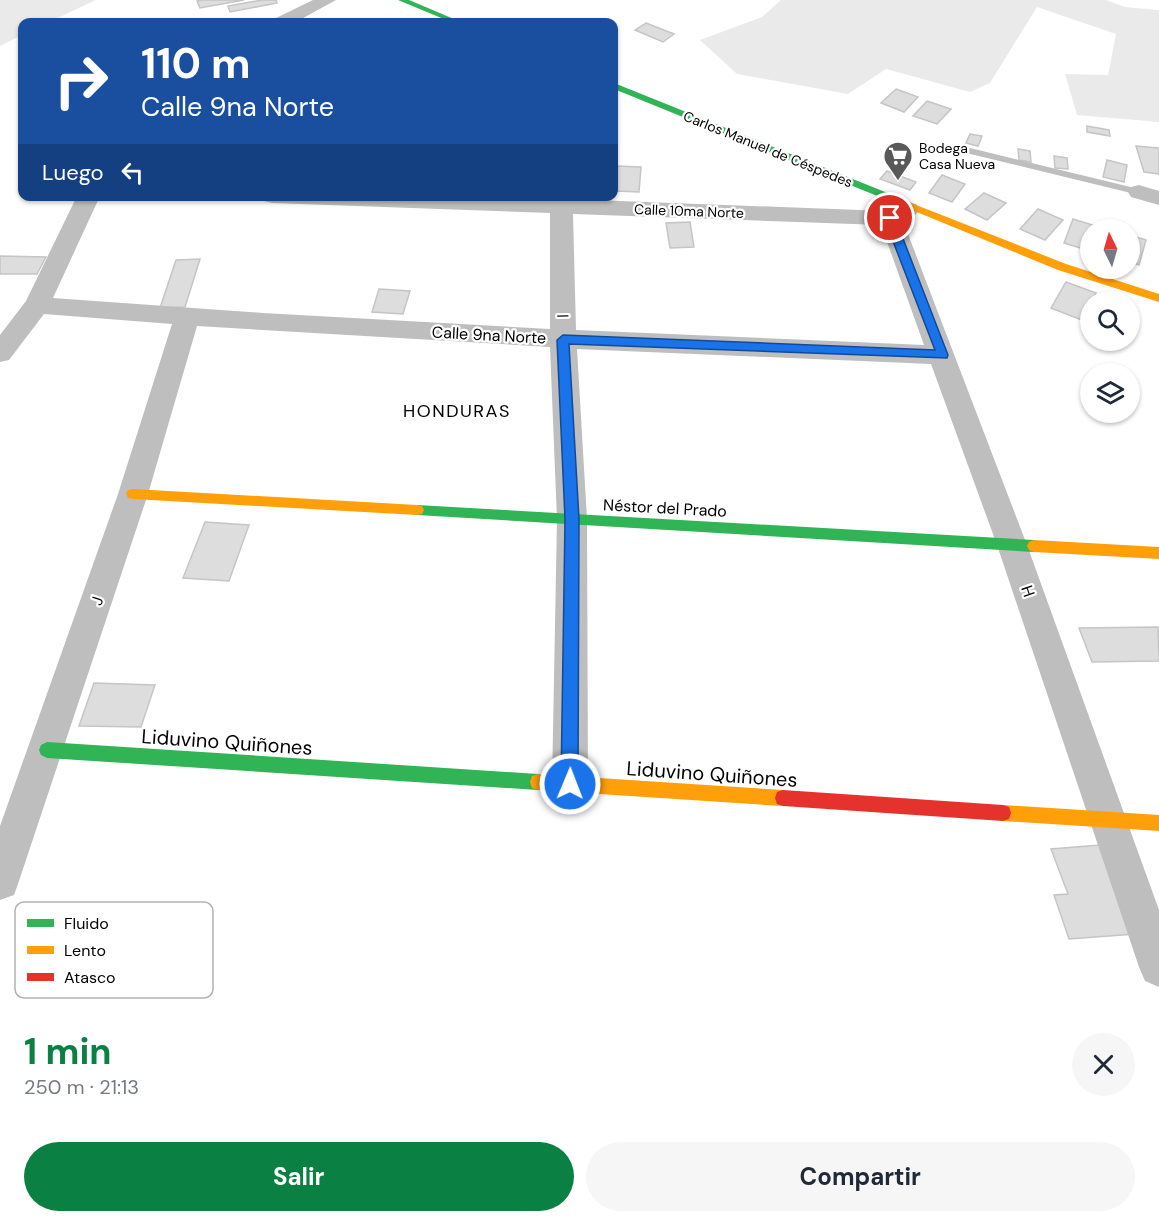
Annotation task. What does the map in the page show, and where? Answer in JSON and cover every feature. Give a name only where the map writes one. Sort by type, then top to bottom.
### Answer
[{"type":"street","points":[[291,18],[327,0]]},
{"type":"street","points":[[402,0],[447,18]]},
{"type":"street","name":"Carlos Manuel de Céspedes","points":[[618,88],[900,213],[1159,298]]},
{"type":"street","points":[[0,353],[37,305],[87,201]]},
{"type":"street","name":"Calle 10ma Norte","points":[[416,201],[900,213]]},
{"type":"street","name":"I","points":[[561,206],[563,340],[572,519],[570,784]]},
{"type":"street","name":"H","points":[[900,213],[942,355],[1012,544],[1159,967]]},
{"type":"street","name":"Calle 9na Norte","points":[[37,305],[187,318],[563,340],[942,355]]},
{"type":"street","name":"J","points":[[0,881],[47,750],[132,494],[187,318]]},
{"type":"street","name":"Néstor del Prado","points":[[132,494],[1159,553]]},
{"type":"street","name":"Liduvino Quiñones","points":[[47,750],[1159,823]]},
{"type":"lane","points":[[966,150],[1149,195]]},
{"type":"shaded area","points":[[0,0],[96,0],[58,18],[18,18],[18,37],[0,46]]},
{"type":"shaded area","points":[[781,0],[1106,0],[1125,7],[1159,10],[1159,122],[1077,115],[1065,74],[1108,75],[1116,34],[1037,7],[990,83],[970,92],[886,69],[848,94],[737,74],[700,40],[762,17]]},
{"type":"building","points":[[244,0],[200,8],[197,1]]},
{"type":"building","points":[[276,0],[277,3],[230,12],[228,6]]},
{"type":"building","points":[[646,23],[674,34],[663,42],[635,30]]},
{"type":"building","points":[[896,89],[918,97],[904,112],[881,103]]},
{"type":"building","points":[[927,101],[951,109],[937,124],[913,116]]},
{"type":"building","points":[[1087,126],[1109,130],[1110,136],[1087,132]]},
{"type":"building","points":[[970,134],[982,136],[978,146],[966,143]]},
{"type":"building","points":[[1136,146],[1159,148],[1159,174],[1144,172]]},
{"type":"building","points":[[1018,149],[1030,151],[1031,162],[1019,160]]},
{"type":"building","points":[[1054,156],[1067,158],[1068,169],[1055,168]]},
{"type":"building","points":[[1107,160],[1127,165],[1124,182],[1103,177]]},
{"type":"building","points":[[618,166],[641,167],[639,192],[618,191]]},
{"type":"building","points":[[887,171],[916,182],[910,190],[880,179]]},
{"type":"building","points":[[942,175],[965,184],[952,202],[929,193]]},
{"type":"building","points":[[984,193],[1006,203],[987,220],[965,209]]},
{"type":"building","points":[[1038,209],[1063,220],[1045,240],[1020,229]]},
{"type":"building","points":[[1073,219],[1080,221],[1080,248],[1064,243]]},
{"type":"building","points":[[690,222],[694,247],[670,248],[666,223]]},
{"type":"building","points":[[1140,238],[1146,240],[1140,261]]},
{"type":"building","points":[[0,256],[46,257],[37,274],[0,274]]},
{"type":"building","points":[[200,259],[185,307],[160,308],[176,260]]},
{"type":"building","points":[[1066,282],[1091,291],[1080,291],[1080,319],[1051,308]]},
{"type":"building","points":[[379,289],[410,291],[403,314],[372,312]]},
{"type":"building","points":[[205,522],[249,525],[229,581],[183,578]]},
{"type":"building","points":[[1158,627],[1159,661],[1092,662],[1079,628]]},
{"type":"building","points":[[94,683],[155,685],[141,727],[79,726]]},
{"type":"building","points":[[1100,845],[1135,934],[1069,939],[1054,895],[1068,894],[1051,849]]},
{"type":"traffic: fast","points":[[402,0],[447,18]]},
{"type":"traffic: fast","points":[[618,88],[906,204]]},
{"type":"traffic: fast","points":[[417,510],[1034,546]]},
{"type":"traffic: fast","points":[[47,750],[538,782]]},
{"type":"traffic: slow","points":[[906,204],[1062,267],[1159,298]]},
{"type":"traffic: slow","points":[[133,494],[417,510]]},
{"type":"traffic: slow","points":[[1034,546],[1159,553]]},
{"type":"traffic: slow","points":[[538,782],[783,798]]},
{"type":"traffic: slow","points":[[1003,813],[1159,823]]},
{"type":"traffic: jam","points":[[783,798],[1003,813]]},
{"type":"place","name":"Bodega Casa Nueva","points":[[898,182]]},
{"type":"district","name":"HONDURAS","points":[[457,411]]},
{"type":"route","points":[[570,784],[572,519],[563,340],[942,355],[890,218]]}]
